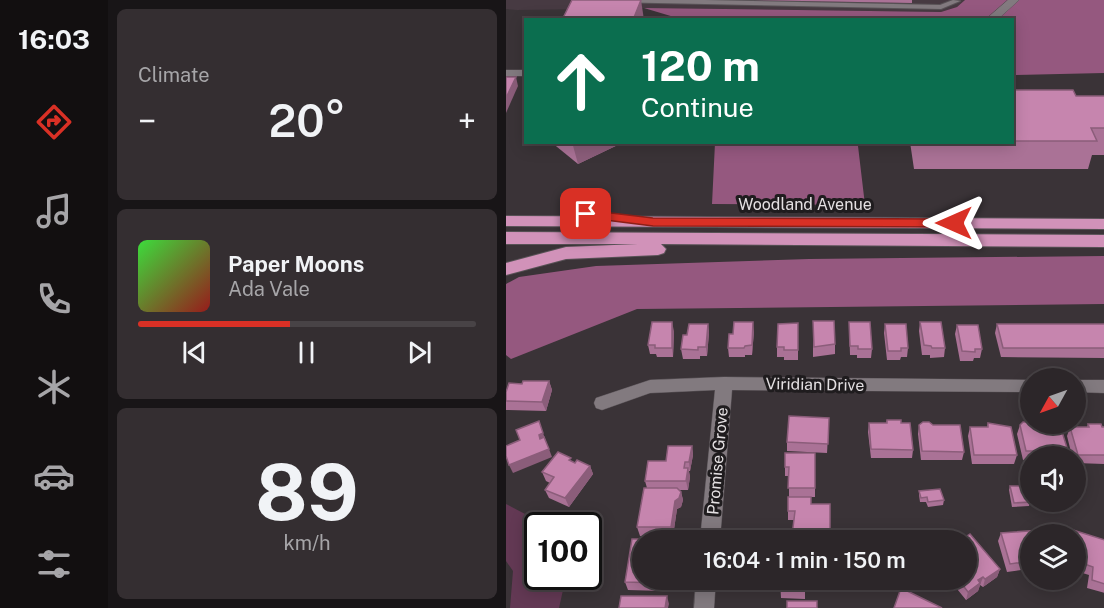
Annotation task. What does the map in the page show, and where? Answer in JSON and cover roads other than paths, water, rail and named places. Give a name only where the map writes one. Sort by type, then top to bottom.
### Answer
[{"type":"highway","points":[[506,211],[564,212],[653,222]]},
{"type":"highway","name":"Woodland Avenue","points":[[506,221],[1104,224]]},
{"type":"highway","name":"Woodland Avenue","points":[[506,238],[1098,241]]},
{"type":"highway","points":[[506,269],[566,253],[652,249],[870,249],[1098,241]]},
{"type":"street","points":[[992,18],[1014,0]]},
{"type":"street","points":[[506,73],[524,73]]},
{"type":"street","name":"Viridian Drive","points":[[602,403],[650,387],[724,383],[1020,386]]},
{"type":"street","name":"Promise Grove","points":[[711,530],[724,383]]},
{"type":"street","points":[[1086,386],[1104,387]]},
{"type":"street","points":[[704,608],[705,590]]},
{"type":"lane","points":[[609,0],[941,7],[957,1]]}]
